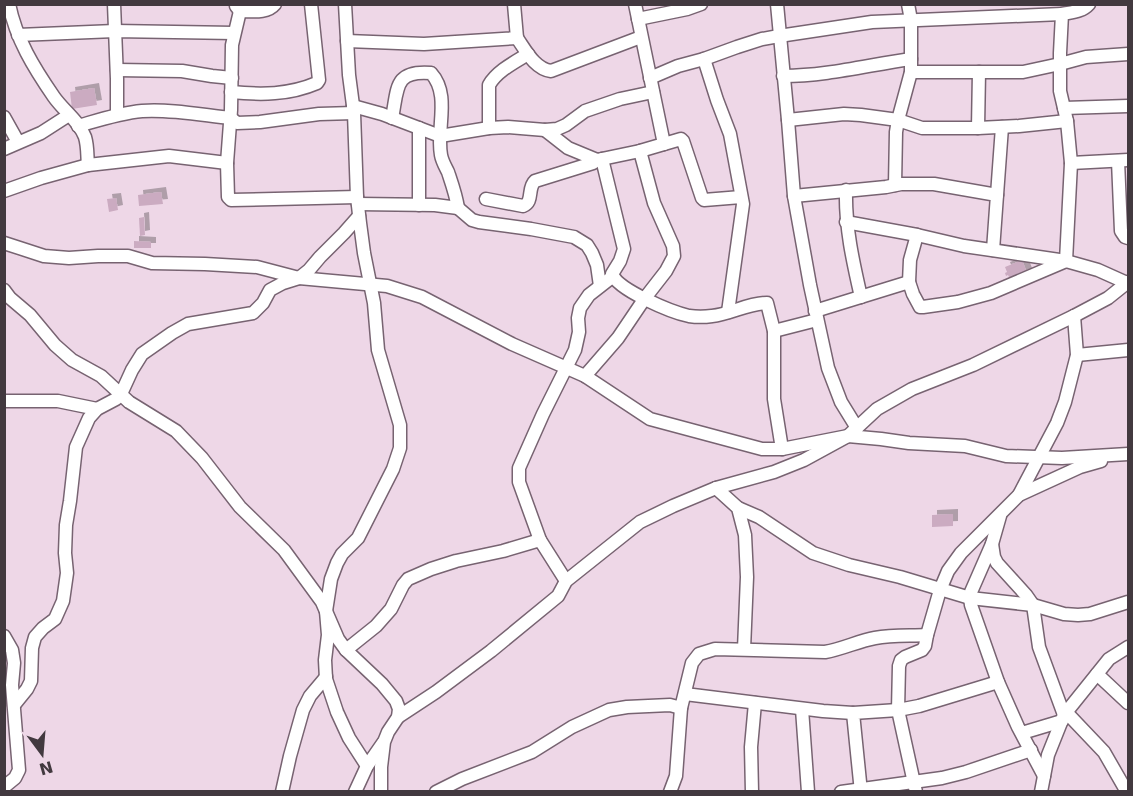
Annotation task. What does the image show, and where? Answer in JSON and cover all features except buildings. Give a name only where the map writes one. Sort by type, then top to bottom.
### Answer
[{"type":"street","points":[[9,4],[18,35],[33,65],[84,136],[88,165]]},
{"type":"street","points":[[114,4],[117,114]]},
{"type":"street","points":[[274,4],[272,8],[266,10],[237,8],[232,45],[231,118],[227,163],[228,197],[231,200],[458,208],[472,220],[479,222],[574,237],[586,245],[592,253],[597,265],[600,286]]},
{"type":"street","points":[[231,92],[283,93],[317,83],[319,80],[311,4]]},
{"type":"street","points":[[345,4],[358,206],[364,253],[374,303],[378,350],[400,425],[399,448],[393,469],[358,538],[342,554],[337,563],[331,579],[326,611],[328,634],[326,677],[337,712],[349,738],[367,766]]},
{"type":"street","points":[[514,4],[517,38],[528,54],[545,70],[551,71],[641,37]]},
{"type":"street","points":[[635,4],[664,144]]},
{"type":"street","points":[[638,19],[693,8],[701,4]]},
{"type":"street","points":[[777,4],[794,196],[828,368],[852,432]]},
{"type":"street","points":[[895,185],[898,120],[911,72],[911,20],[908,4]]},
{"type":"street","points":[[650,78],[678,66],[762,39],[779,36],[872,22],[1062,14],[1080,11],[1089,4]]},
{"type":"street","points":[[1062,14],[1060,91],[1066,115],[1071,163],[1066,261]]},
{"type":"street","points":[[18,35],[115,31],[234,33]]},
{"type":"street","points":[[347,41],[424,44],[517,38]]},
{"type":"street","points":[[489,128],[489,85],[511,64],[528,54]]},
{"type":"street","points":[[911,72],[1023,72],[1086,57],[1128,54]]},
{"type":"street","points":[[704,59],[730,134],[743,208],[728,312]]},
{"type":"street","points":[[783,76],[826,74],[911,59]]},
{"type":"street","points":[[117,70],[182,71],[232,78]]},
{"type":"street","points":[[978,128],[979,72]]},
{"type":"street","points":[[392,118],[400,81],[407,74],[431,73],[436,80],[442,105],[440,136],[442,158],[454,189],[458,208]]},
{"type":"street","points":[[78,126],[117,114],[143,111],[171,111],[231,118],[237,123],[249,123],[353,109],[392,118],[440,136],[489,128],[545,130],[562,127],[585,111],[598,106],[653,92]]},
{"type":"street","points":[[788,120],[844,114],[898,120],[922,128],[978,128],[1002,127],[1128,106]]},
{"type":"street","points":[[4,149],[41,133],[69,115]]},
{"type":"street","points":[[4,117],[18,142]]},
{"type":"street","points":[[993,250],[1002,127]]},
{"type":"street","points":[[418,128],[419,205]]},
{"type":"street","points":[[545,130],[568,148],[599,159]]},
{"type":"street","points":[[486,199],[523,206],[529,203],[532,184],[535,181],[599,159],[682,140],[700,197],[703,200],[741,197]]},
{"type":"street","points":[[585,376],[618,338],[666,272],[674,252],[654,203],[640,151]]},
{"type":"street","points":[[4,191],[88,165],[169,156],[227,163]]},
{"type":"street","points":[[566,581],[540,540],[519,482],[519,468],[578,341],[580,308],[589,295],[612,277],[624,249],[599,159]]},
{"type":"street","points":[[1071,163],[1123,161],[1122,231],[1128,238]]},
{"type":"street","points":[[794,196],[895,185],[933,184],[997,195]]},
{"type":"street","points":[[846,190],[846,222],[861,297]]},
{"type":"street","points":[[14,705],[27,689],[30,681],[32,652],[36,638],[43,628],[55,619],[63,601],[67,573],[66,525],[76,447],[90,418],[97,409],[121,394],[142,354],[172,333],[188,324],[253,313],[263,303],[270,290],[299,278],[344,234],[358,206]]},
{"type":"street","points":[[355,792],[367,766],[398,717],[436,692],[508,638],[558,596],[566,581],[640,522],[716,488],[774,472],[804,460],[852,432],[877,409],[912,389],[973,365],[1074,316],[1108,298],[1128,283],[1098,270],[1066,261],[964,246],[846,222]]},
{"type":"street","points":[[917,235],[910,260],[909,282],[920,307],[958,302],[991,293],[1066,261]]},
{"type":"street","points":[[4,243],[44,256],[69,258],[128,256],[152,263],[257,267],[299,278],[387,286],[422,297],[512,344],[585,376],[650,419],[762,449],[782,449],[852,432],[909,443],[965,446],[1006,456],[1062,458],[1127,454]]},
{"type":"street","points":[[612,277],[633,292],[663,308],[689,316],[714,316],[739,308],[767,303],[774,331],[774,399],[782,449]]},
{"type":"street","points":[[774,331],[861,297],[909,282]]},
{"type":"street","points":[[4,290],[72,360],[101,376],[129,402],[176,431],[202,458],[240,507],[284,550],[322,602],[338,639],[346,650],[382,684],[396,701],[399,709],[398,717]]},
{"type":"street","points":[[915,787],[898,710],[901,660],[922,650],[925,646],[940,590],[948,571],[961,553],[1019,495],[1057,423],[1077,355],[1074,316]]},
{"type":"street","points":[[1077,355],[1128,350]]},
{"type":"street","points":[[4,401],[58,401],[97,409]]},
{"type":"street","points":[[1019,495],[1080,467],[1127,454]]},
{"type":"street","points":[[716,488],[738,508],[759,517],[813,553],[849,566],[900,577],[970,598],[1033,605],[1064,614],[1090,614],[1128,602]]},
{"type":"street","points":[[738,508],[745,535],[747,557],[744,649]]},
{"type":"street","points":[[1000,514],[992,544],[970,598],[998,682],[1044,776]]},
{"type":"street","points":[[346,650],[376,626],[391,609],[408,579],[456,561],[540,540]]},
{"type":"street","points":[[992,544],[997,563],[1033,605],[1039,647],[1064,716],[1104,752],[1127,792]]},
{"type":"street","points":[[670,792],[676,776],[681,708],[692,663],[699,654],[715,649],[825,652],[875,638],[927,635]]},
{"type":"street","points":[[4,636],[12,650],[14,663],[12,685],[19,770],[15,778],[4,787]]},
{"type":"street","points":[[1041,792],[1048,755],[1064,716],[1109,659],[1128,648]]},
{"type":"street","points":[[1097,674],[1128,703]]},
{"type":"street","points":[[282,792],[303,710],[310,696],[326,677]]},
{"type":"street","points":[[685,694],[853,713],[919,706],[998,682]]},
{"type":"street","points":[[752,792],[751,747],[755,703]]},
{"type":"street","points":[[444,790],[462,779],[532,752],[572,727],[609,710],[670,705],[681,708]]},
{"type":"street","points":[[802,709],[808,792]]},
{"type":"street","points":[[853,713],[861,790]]},
{"type":"street","points":[[1022,734],[1064,716]]},
{"type":"street","points":[[381,792],[384,742]]},
{"type":"street","points":[[841,792],[915,787],[1031,750]]}]
